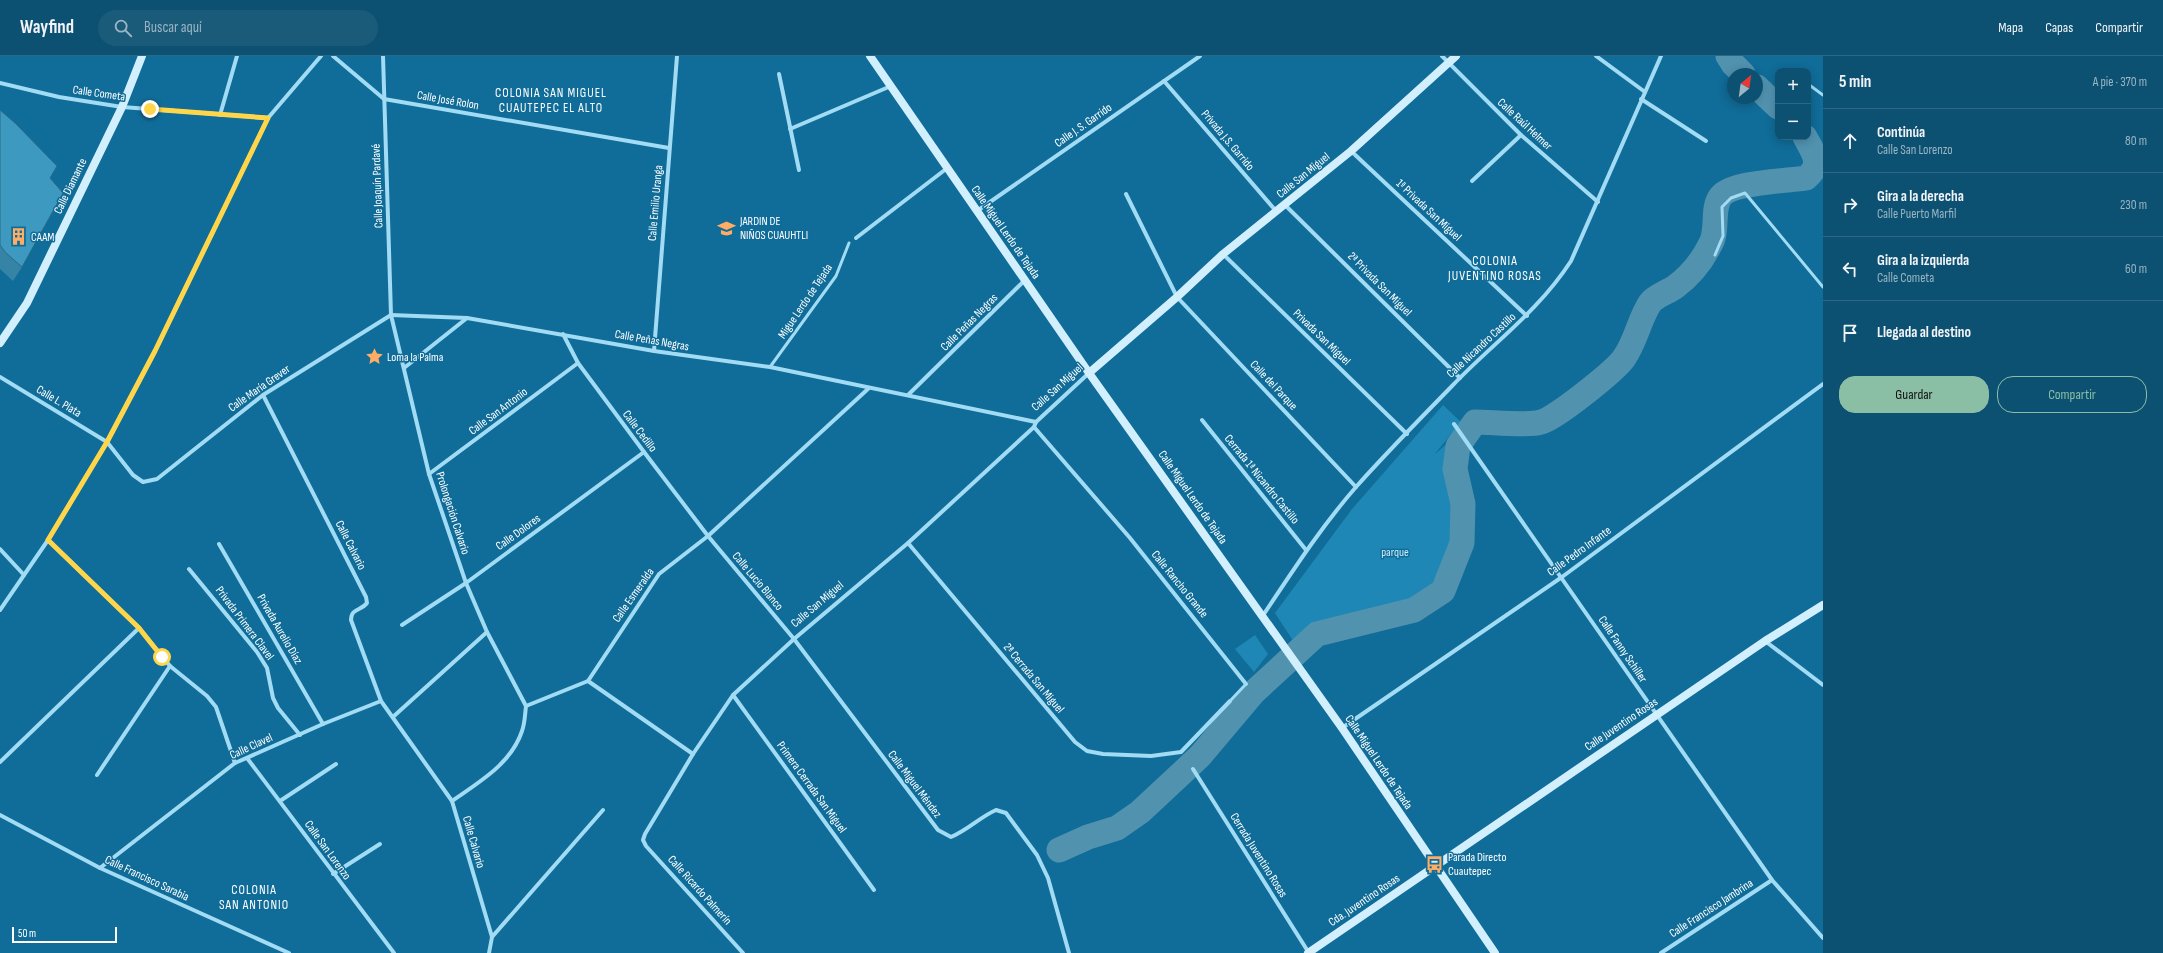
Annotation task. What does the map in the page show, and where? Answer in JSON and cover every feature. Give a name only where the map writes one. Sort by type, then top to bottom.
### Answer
[{"type":"street","name":"Calle Diamante","points":[[0,343],[27,303],[122,107],[142,56]]},
{"type":"street","points":[[220,115],[237,56]]},
{"type":"street","points":[[0,610],[48,540],[107,442],[155,351],[268,118],[321,56]]},
{"type":"street","points":[[333,56],[384,99]]},
{"type":"street","name":"Calle Joaquín Pardavé","points":[[383,56],[390,315]]},
{"type":"street","name":"Calle Emilio Uranga","points":[[654,351],[677,56]]},
{"type":"street","name":"Calle Miguel Lerdo de Tejada","points":[[870,56],[946,169],[977,211],[1089,373],[1181,500],[1262,617],[1270,626],[1342,728],[1494,953]]},
{"type":"street","name":"Calle J. S. Garrido","points":[[977,211],[1200,56]]},
{"type":"street","name":"Calle Raúl Helmer","points":[[1442,56],[1521,135],[1598,202]]},
{"type":"street","name":"Calle San Miguel","points":[[643,840],[645,834],[693,754],[733,695],[794,639],[908,542],[1034,427],[1036,422],[1089,373],[1177,297],[1223,254],[1351,151],[1456,56]]},
{"type":"street","points":[[1596,56],[1644,92]]},
{"type":"street","name":"Calle Nicandro Castillo","points":[[1262,617],[1306,550],[1356,487],[1460,378],[1527,316],[1555,286],[1571,261],[1661,56]]},
{"type":"street","points":[[779,74],[799,170]]},
{"type":"street","name":"Privada J.S. Garrido","points":[[1164,81],[1276,212]]},
{"type":"street","name":"Calle Cometa","points":[[0,83],[59,97],[122,107],[268,118]]},
{"type":"street","points":[[790,129],[891,86]]},
{"type":"street","name":"Calle José Rolon","points":[[384,99],[670,148]]},
{"type":"street","points":[[1641,99],[1706,141]]},
{"type":"street","points":[[1472,181],[1521,135]]},
{"type":"street","name":"1ª Privada San Miguel","points":[[1351,151],[1527,316]]},
{"type":"street","points":[[856,238],[946,169]]},
{"type":"street","name":"Calle del Parque","points":[[1126,194],[1177,297],[1356,487]]},
{"type":"street","name":"2ª Privada San Miguel","points":[[1285,205],[1460,378]]},
{"type":"street","name":"Privada San Miguel","points":[[1223,254],[1407,434]]},
{"type":"street","name":"Calle Peñas Negras","points":[[909,394],[1025,280]]},
{"type":"street","name":"Calle Peñas Negras","points":[[390,315],[467,318],[654,351],[770,367],[869,388],[909,394],[1036,422]]},
{"type":"street","name":"Prolongación Calvario","points":[[390,315],[429,474],[466,583],[487,632],[526,706]]},
{"type":"street","name":"Calle María Grever","points":[[107,442],[133,475],[144,482],[157,479],[263,395],[390,315]]},
{"type":"street","points":[[404,368],[467,318]]},
{"type":"street","name":"Calle Cedillo","points":[[563,334],[578,363],[708,536]]},
{"type":"street","name":"Calle San Antonio","points":[[429,474],[578,363]]},
{"type":"street","name":"Calle L. Plata","points":[[0,377],[107,442]]},
{"type":"street","name":"Calle Pedro Infante","points":[[1342,728],[1562,577],[1823,384]]},
{"type":"street","name":"Calle Esmeralda","points":[[588,681],[658,574],[708,536],[869,388]]},
{"type":"street","name":"Calle Calvario","points":[[263,395],[366,597],[367,603],[364,608],[354,611],[351,615],[351,620],[381,701],[394,716],[452,801],[492,937],[490,953]]},
{"type":"street","name":"Cerrada 1ª Nicandro Castillo","points":[[1202,420],[1306,550]]},
{"type":"street","name":"Calle Fanny Schiller","points":[[1454,424],[1772,880],[1823,938]]},
{"type":"street","name":"Calle Rancho Grande","points":[[1034,427],[1130,538],[1246,684]]},
{"type":"street","name":"Calle Dolores","points":[[402,625],[466,583],[644,452]]},
{"type":"street","name":"Calle Lucio Blanco","points":[[708,536],[794,639]]},
{"type":"street","points":[[48,540],[139,628],[170,666],[207,696],[216,707],[236,763]]},
{"type":"street","name":"2ª Cerrada San Miguel","points":[[908,542],[1075,742],[1087,751],[1103,754],[1152,756],[1181,752]]},
{"type":"street","name":"Privada Aurelio Díaz","points":[[219,544],[323,724]]},
{"type":"street","points":[[0,549],[24,575]]},
{"type":"street","name":"Privada Primera Clavel","points":[[189,569],[257,652],[267,668],[273,698],[278,708],[300,735]]},
{"type":"street","name":"Calle Juventino Rosas","points":[[1434,866],[1765,641],[1823,605]]},
{"type":"street","points":[[0,762],[139,628]]},
{"type":"street","points":[[394,716],[487,632]]},
{"type":"street","name":"Calle Miguel Méndez","points":[[794,639],[938,830],[951,837],[964,832],[987,814],[996,810],[1006,813],[1037,855],[1048,878],[1069,953]]},
{"type":"street","points":[[1765,641],[1823,685]]},
{"type":"street","points":[[97,775],[170,666]]},
{"type":"street","points":[[452,801],[493,772],[506,759],[523,730],[526,706],[588,681],[693,754]]},
{"type":"street","name":"Primera Cerrada San Miguel","points":[[733,695],[874,890]]},
{"type":"street","name":"Calle Clavel","points":[[100,868],[236,763],[323,724],[381,701]]},
{"type":"street","name":"Calle Rancho Grande","points":[[1181,752],[1230,701]]},
{"type":"street","name":"Calle San Lorenzo","points":[[248,758],[333,874],[394,953]]},
{"type":"street","points":[[280,801],[336,764]]},
{"type":"street","name":"Cerrada Juventino Rosas","points":[[1193,768],[1308,953]]},
{"type":"street","points":[[492,937],[603,810]]},
{"type":"street","name":"Calle Francisco Sarabia","points":[[0,815],[48,842],[100,868],[289,953]]},
{"type":"street","name":"Calle Ricardo Palmerín","points":[[643,840],[646,846],[743,953]]},
{"type":"street","points":[[333,874],[380,844]]},
{"type":"street","name":"Cda. Juventino Rosas","points":[[1308,953],[1434,866]]},
{"type":"street","name":"Calle Francisco Jambrina","points":[[1661,953],[1772,880]]},
{"type":"lane","points":[[1811,86],[1823,95]]},
{"type":"lane","points":[[1715,254],[1723,236],[1722,207],[1731,198],[1745,193],[1823,286]]},
{"type":"lane","name":"Migue Lerdo de Tejada","points":[[770,367],[836,276],[849,243]]},
{"type":"lane","name":"Calle Rancho Grande","points":[[1230,701],[1246,684]]},
{"type":"green space","name":"parque","points":[[1443,405],[1461,422],[1434,455],[1451,440],[1458,446],[1455,469],[1463,504],[1462,543],[1443,591],[1414,610],[1317,634],[1299,650],[1275,613],[1352,509]]},
{"type":"green space","points":[[1255,635],[1268,654],[1254,672],[1235,649]]},
{"type":"building","name":"CAAM","points":[[0,110],[15,123],[57,166],[50,178],[63,193],[22,267],[6,253],[0,245]]},
{"type":"waterway","points":[[1728,56],[1737,68]]},
{"type":"waterway","points":[[1763,93],[1775,104]]},
{"type":"waterway","points":[[1059,850],[1088,837],[1117,828],[1140,812],[1200,756],[1254,692],[1317,634],[1414,610],[1443,591],[1462,543],[1463,504],[1455,469],[1458,446],[1475,422],[1519,424],[1541,422],[1571,404],[1610,373],[1624,358],[1635,338],[1643,316],[1650,303],[1655,298],[1672,289],[1691,273],[1707,251],[1713,239],[1716,207],[1721,196],[1727,191],[1748,185],[1806,178],[1811,173],[1816,163],[1814,154],[1806,140]]},
{"type":"place","name":"JARDIN DE NIÑOS CUAUHTLI","points":[[727,228]]},
{"type":"place","name":"CAAM","points":[[18,237]]},
{"type":"place","name":"Loma la Palma","points":[[374,357]]},
{"type":"place","name":"Parada Directo Cuautepec","points":[[1435,864]]},
{"type":"district","name":"COLONIA SAN MIGUEL CUAUTEPEC EL ALTO","points":[[551,100]]},
{"type":"district","name":"COLONIA JUVENTINO ROSAS","points":[[1495,268]]},
{"type":"district","name":"COLONIA SAN ANTONIO","points":[[254,896]]},
{"type":"route","points":[[150,109],[268,118],[155,351],[107,442],[48,540],[139,628],[162,657]]}]
